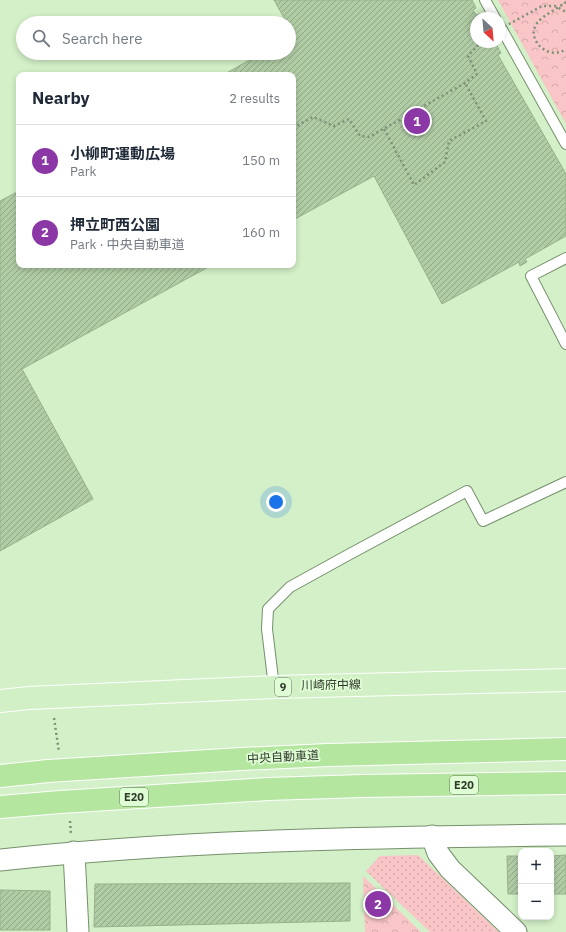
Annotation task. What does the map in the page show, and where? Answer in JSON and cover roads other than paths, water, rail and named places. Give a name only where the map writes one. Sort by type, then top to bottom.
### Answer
[{"type":"highway","name":"中央自動車道","points":[[0,776],[48,771],[328,755],[566,750]]},
{"type":"highway","name":"E20","points":[[0,807],[268,789],[566,783]]},
{"type":"main road","name":"川崎府中線","points":[[0,701],[28,698],[274,687],[566,680]]},
{"type":"street","points":[[0,860],[108,849],[358,838],[566,835]]},
{"type":"street","points":[[432,836],[438,853],[450,868],[516,932]]},
{"type":"street","points":[[74,852],[78,932]]},
{"type":"lane","points":[[486,0],[492,12]]},
{"type":"lane","points":[[506,39],[566,144]]},
{"type":"lane","points":[[566,258],[531,276],[566,344]]},
{"type":"lane","points":[[274,687],[267,629],[268,609],[290,587],[467,491],[483,521],[566,482]]},
{"type":"place","name":"小柳町運動広場","points":[[417,121]]},
{"type":"place","name":"押立町西公園","points":[[378,904]]}]
